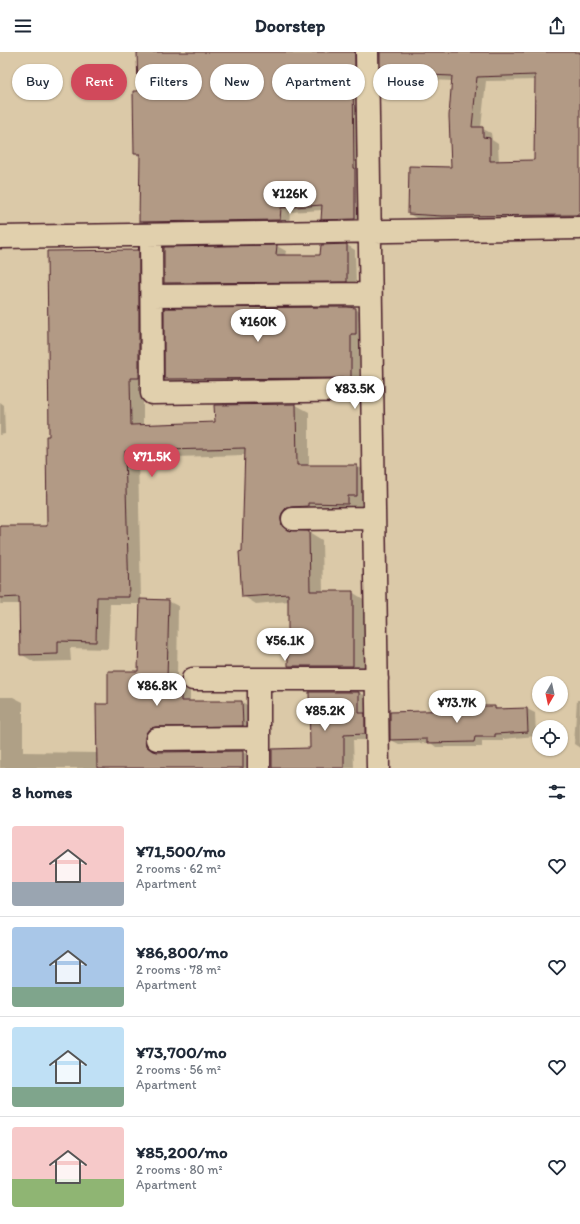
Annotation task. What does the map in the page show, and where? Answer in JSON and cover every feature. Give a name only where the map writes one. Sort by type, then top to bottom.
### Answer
[{"type":"street","points":[[367,52],[378,768]]},
{"type":"street","points":[[0,237],[580,228]]},
{"type":"street","points":[[151,235],[152,393],[372,390]]},
{"type":"street","points":[[152,296],[370,294]]},
{"type":"street","points":[[293,519],[374,518]]},
{"type":"street","points":[[259,679],[259,768]]},
{"type":"street","points":[[193,680],[377,679]]},
{"type":"street","points":[[157,739],[259,738]]},
{"type":"building","points":[[137,52],[355,52],[355,64],[272,64],[272,100],[353,100],[355,219],[321,220],[322,205],[281,208],[280,220],[139,222],[140,154],[134,154],[133,91],[135,91],[135,100],[202,100],[202,64],[137,64]]},
{"type":"building","points":[[380,52],[580,52],[580,215],[442,216],[408,214],[409,166],[451,167],[449,116],[452,76],[438,75],[438,64],[380,64]],"holes":[[[535,75],[534,160],[490,161],[490,138],[483,137],[483,127],[472,127],[477,77]]]},
{"type":"building","points":[[347,244],[347,282],[164,283],[164,247],[277,245],[276,255],[320,255],[321,245]]},
{"type":"building","points":[[139,247],[139,378],[130,378],[131,425],[215,422],[214,405],[296,404],[297,465],[357,465],[357,496],[348,496],[348,504],[308,503],[308,506],[286,508],[282,513],[281,519],[282,526],[287,530],[309,531],[310,591],[353,591],[353,666],[288,666],[288,594],[242,597],[239,552],[242,551],[245,448],[125,451],[129,597],[97,597],[96,642],[58,641],[58,654],[20,655],[19,597],[0,598],[0,526],[47,526],[46,436],[49,436],[47,251],[138,250]]},
{"type":"building","points":[[164,308],[356,308],[356,334],[351,334],[351,378],[164,379]]},
{"type":"building","points":[[140,599],[169,600],[167,679],[181,679],[181,701],[242,701],[243,726],[150,728],[146,733],[146,746],[157,752],[243,751],[243,768],[97,768],[96,704],[108,704],[108,671],[138,671]]},
{"type":"building","points":[[309,692],[359,692],[359,713],[365,713],[365,734],[344,735],[344,768],[272,768],[272,749],[310,748]]},
{"type":"building","points":[[454,706],[495,706],[495,709],[527,708],[528,732],[495,734],[495,737],[475,737],[474,742],[427,743],[427,739],[390,740],[390,712],[454,710]]}]
